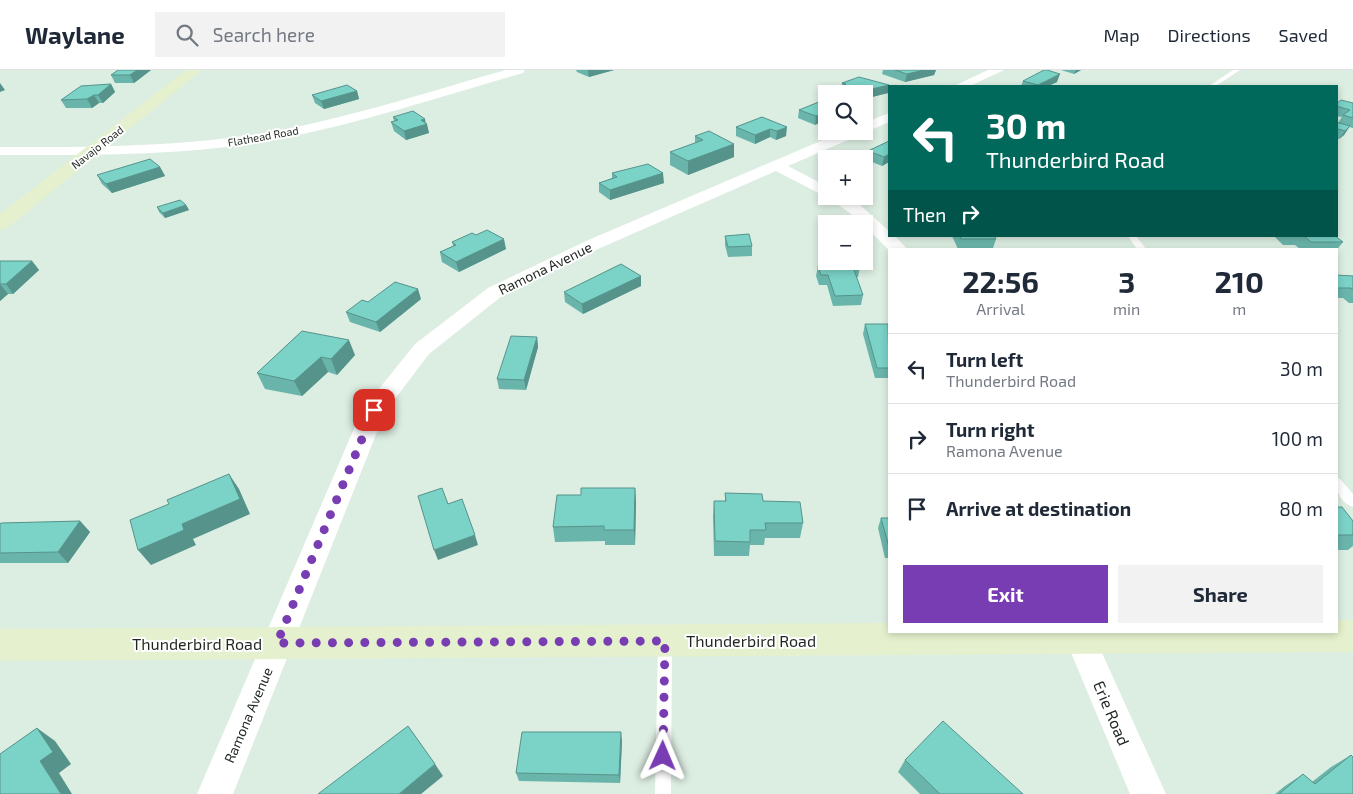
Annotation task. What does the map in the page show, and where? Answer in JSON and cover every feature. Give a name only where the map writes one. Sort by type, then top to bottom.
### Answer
[{"type":"main road","name":"Navajo Road","points":[[0,224],[195,70]]},
{"type":"main road","name":"Thunderbird Road","points":[[0,645],[665,641],[1078,635],[1353,636]]},
{"type":"street","name":"Flathead Road","points":[[0,151],[172,148],[230,142],[288,132],[519,70]]},
{"type":"street","points":[[962,85],[998,70]]},
{"type":"street","points":[[873,124],[888,117]]},
{"type":"street","name":"Ramona Avenue","points":[[215,794],[374,410],[422,349],[495,292],[592,245],[836,140]]},
{"type":"street","points":[[777,166],[818,188]]},
{"type":"street","points":[[850,205],[897,248]]},
{"type":"street","name":"Erie Road","points":[[1078,635],[1148,794]]},
{"type":"lane","points":[[1214,85],[1237,70]]},
{"type":"lane","points":[[1133,237],[1141,248]]},
{"type":"lane","points":[[1338,484],[1353,502]]},
{"type":"lane","points":[[663,794],[665,641]]},
{"type":"building","points":[[118,70],[137,70],[130,75],[111,75]]},
{"type":"building","points":[[895,70],[924,70],[907,74]]},
{"type":"building","points":[[1044,70],[1060,74],[1038,85],[1023,81]]},
{"type":"building","points":[[859,77],[889,85],[873,89],[873,85],[844,85],[846,84],[842,83]]},
{"type":"building","points":[[111,84],[98,95],[87,99],[61,100],[81,86]]},
{"type":"building","points":[[347,85],[357,91],[321,101],[312,95]]},
{"type":"building","points":[[1341,100],[1353,103],[1353,118],[1343,115],[1350,110],[1338,107],[1338,102]]},
{"type":"building","points":[[818,102],[818,115],[799,110]]},
{"type":"building","points":[[413,111],[425,119],[421,120],[427,124],[404,131],[391,122],[398,120],[393,117]]},
{"type":"building","points":[[762,117],[787,127],[777,131],[770,129],[755,135],[736,127]]},
{"type":"building","points":[[1338,123],[1350,126],[1345,131],[1338,129]]},
{"type":"building","points":[[709,131],[734,144],[688,161],[670,152],[703,140],[695,136]]},
{"type":"building","points":[[888,141],[888,155],[884,157],[870,150]]},
{"type":"building","points":[[150,159],[160,167],[106,184],[97,175]]},
{"type":"building","points":[[648,164],[663,173],[610,190],[599,183],[617,177],[612,173]]},
{"type":"building","points":[[180,200],[186,205],[163,213],[157,207]]},
{"type":"building","points":[[487,230],[504,239],[456,262],[440,252],[456,245],[452,242],[472,233],[476,235]]},
{"type":"building","points":[[749,234],[752,246],[728,247],[725,236]]},
{"type":"building","points":[[960,237],[995,237],[996,239],[961,239]]},
{"type":"building","points":[[1305,237],[1336,237],[1343,242],[1311,242]]},
{"type":"building","points":[[0,261],[32,261],[6,284],[0,284]]},
{"type":"building","points":[[621,264],[641,276],[582,304],[564,292]]},
{"type":"building","points":[[819,270],[854,270],[863,295],[835,296],[828,275],[821,275]]},
{"type":"building","points":[[1338,275],[1353,276],[1353,290],[1351,288],[1338,288]]},
{"type":"building","points":[[395,282],[418,289],[376,322],[346,312],[362,300],[368,302]]},
{"type":"building","points":[[865,324],[888,324],[888,368],[877,368]]},
{"type":"building","points":[[302,331],[349,340],[331,359],[321,357],[294,381],[257,373]]},
{"type":"building","points":[[511,336],[537,337],[524,380],[497,379]]},
{"type":"building","points":[[229,474],[240,499],[182,524],[184,530],[138,550],[130,520],[169,504],[167,500]]},
{"type":"building","points":[[442,488],[448,504],[462,499],[475,535],[434,550],[418,496]]},
{"type":"building","points":[[581,488],[635,488],[634,530],[604,530],[604,526],[553,527],[557,495],[581,495]]},
{"type":"building","points":[[725,493],[762,494],[763,501],[800,502],[803,523],[765,523],[766,530],[750,530],[750,542],[715,541],[714,501],[726,501]]},
{"type":"building","points":[[1338,507],[1342,507],[1353,521],[1353,535],[1338,535]]},
{"type":"building","points":[[881,518],[888,518],[888,543]]},
{"type":"building","points":[[80,521],[58,552],[0,553],[1,523]]},
{"type":"building","points":[[943,721],[1023,794],[940,794],[905,760]]},
{"type":"building","points":[[408,726],[435,764],[399,794],[318,794]]},
{"type":"building","points":[[37,728],[53,752],[40,761],[61,794],[0,794],[0,754]]},
{"type":"building","points":[[522,732],[621,732],[619,775],[516,773]]},
{"type":"building","points":[[1351,755],[1353,757],[1353,794],[1279,794],[1303,774],[1315,784]]},
{"type":"route","points":[[374,410],[277,643],[665,641],[663,756]]}]
